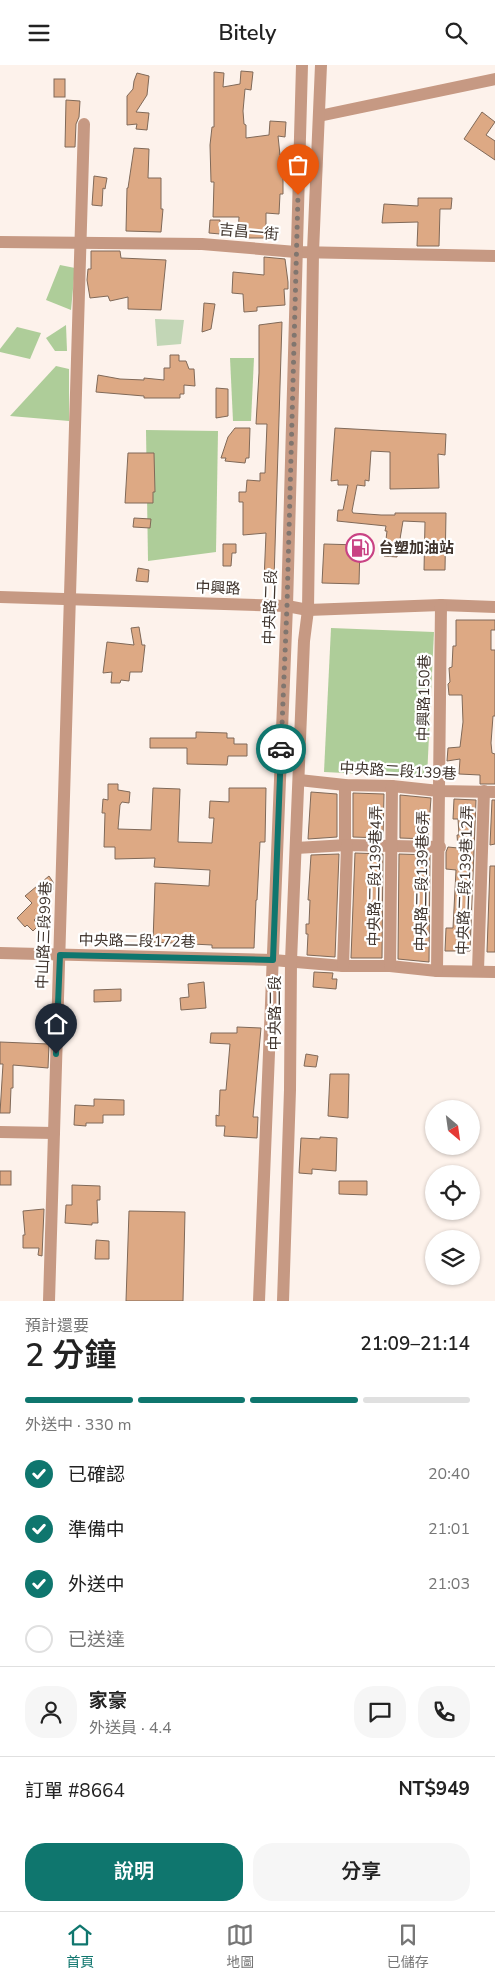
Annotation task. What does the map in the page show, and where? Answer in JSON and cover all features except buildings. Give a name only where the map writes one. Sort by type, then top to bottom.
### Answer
[{"type":"street","name":"中央路二段","points":[[259,1301],[287,606],[302,65]]},
{"type":"street","name":"中央路二段","points":[[283,1301],[290,1090],[291,961],[304,641],[308,610],[313,252],[321,65]]},
{"type":"street","points":[[319,117],[495,79]]},
{"type":"street","name":"中山路三段99巷","points":[[49,1301],[84,124]]},
{"type":"street","name":"吉昌一街","points":[[0,242],[202,244],[296,252],[495,256]]},
{"type":"street","name":"中興路","points":[[0,597],[287,606],[308,610],[441,605],[495,607]]},
{"type":"street","name":"中興路150巷","points":[[439,791],[441,605]]},
{"type":"street","name":"中央路二段139巷","points":[[299,780],[439,791],[490,792]]},
{"type":"street","points":[[343,966],[346,845],[345,785]]},
{"type":"street","name":"中央路二段139巷4弄","points":[[390,966],[392,786]]},
{"type":"street","name":"中央路二段139巷6弄","points":[[437,971],[440,847],[439,791]]},
{"type":"street","name":"中央路二段139巷12弄","points":[[478,970],[490,792]]},
{"type":"street","points":[[296,848],[346,845],[440,847]]},
{"type":"street","name":"中央路二段172巷","points":[[0,953],[273,960],[343,966],[390,966],[437,971],[478,970],[495,972]]},
{"type":"street","points":[[0,1132],[54,1133]]},
{"type":"green space","points":[[60,265],[75,268],[71,310],[46,300]]},
{"type":"green space","points":[[155,319],[184,320],[181,344],[157,346]]},
{"type":"green space","points":[[66,325],[67,351],[55,351],[46,338]]},
{"type":"green space","points":[[17,327],[41,333],[30,359],[0,352],[0,349]]},
{"type":"green space","points":[[230,358],[254,358],[251,421],[233,421]]},
{"type":"green space","points":[[56,366],[69,369],[69,421],[10,416]]},
{"type":"green space","points":[[146,430],[218,431],[216,552],[148,561]]},
{"type":"green space","points":[[331,628],[434,632],[427,777],[324,772]]},
{"type":"way so far","points":[[281,749],[287,606],[298,195]]},
{"type":"place","name":"台塑加油站","points":[[360,548]]},
{"type":"route","points":[[56,1054],[60,955],[273,960],[281,749]]}]
